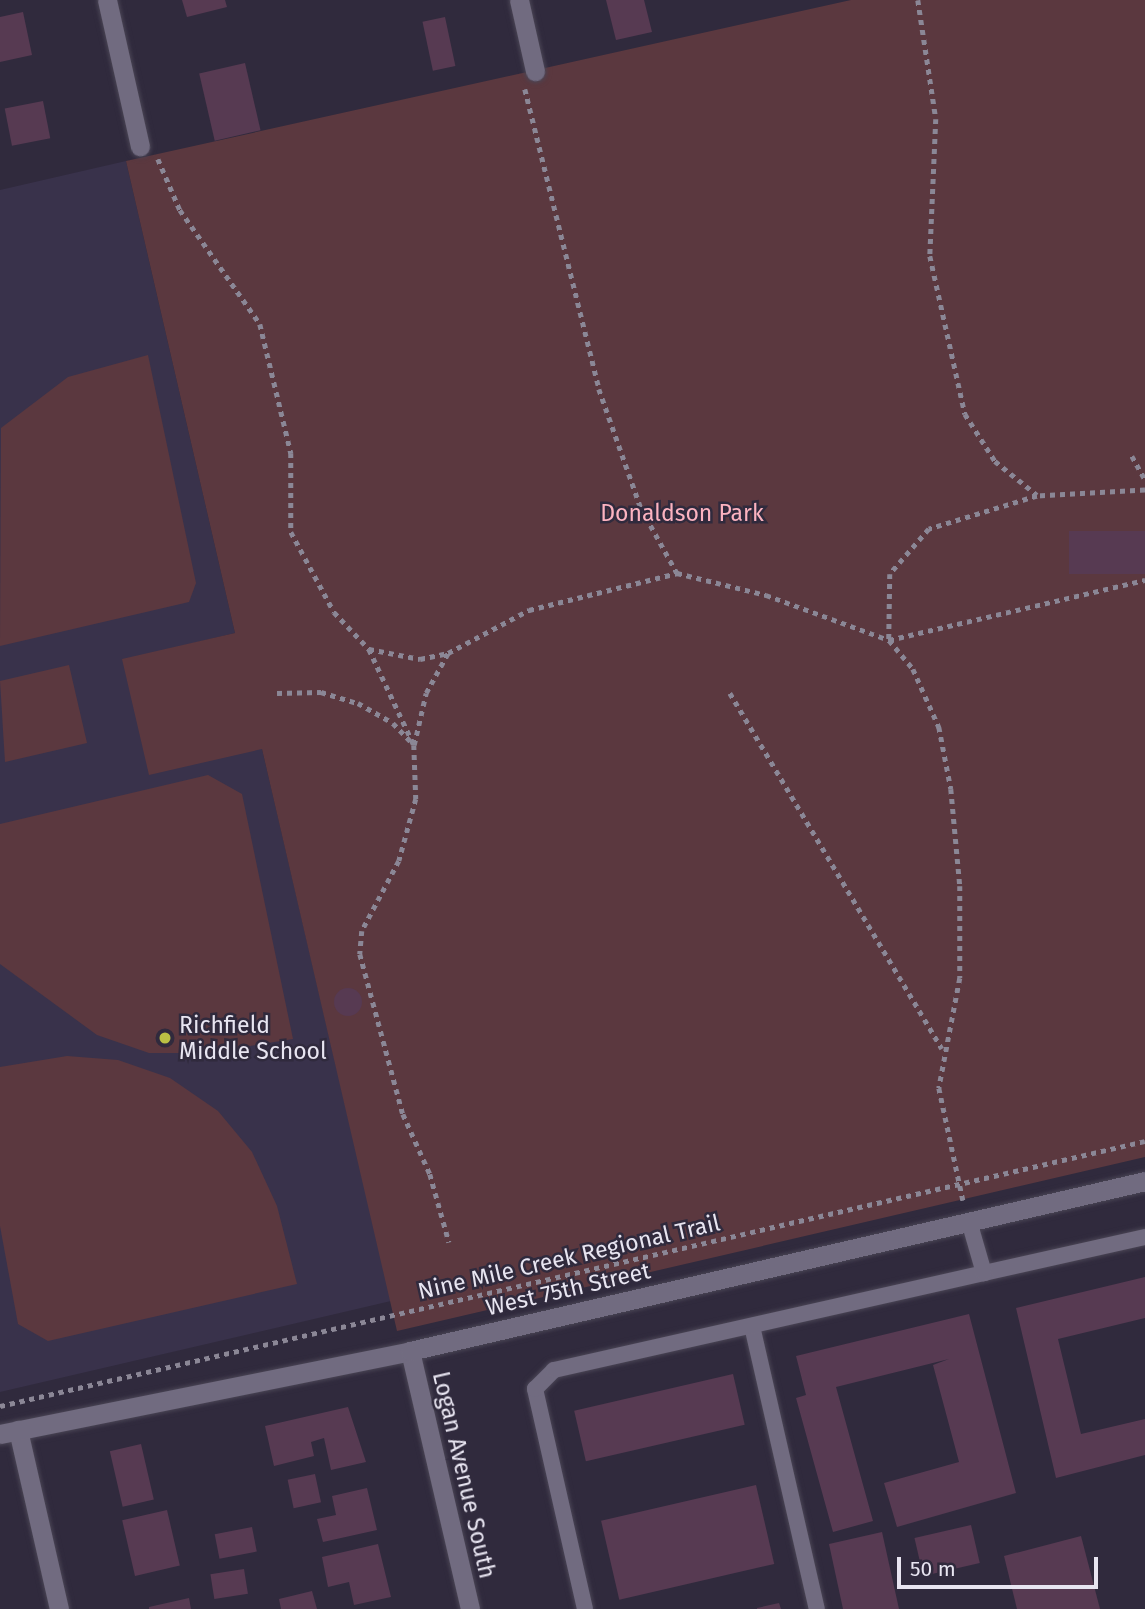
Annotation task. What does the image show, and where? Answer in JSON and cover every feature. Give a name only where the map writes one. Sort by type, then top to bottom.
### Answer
[{"type":"street","points":[[107,0],[140,146]]},
{"type":"street","points":[[519,0],[535,71]]},
{"type":"street","name":"West 75th Street","points":[[9,1432],[410,1351],[1145,1181]]},
{"type":"street","name":"Logan Avenue South","points":[[410,1351],[470,1609]]},
{"type":"street","points":[[9,1432],[59,1609]]},
{"type":"lane","points":[[969,1221],[984,1273]]},
{"type":"lane","points":[[585,1609],[535,1389],[554,1370],[1145,1237]]},
{"type":"lane","points":[[752,1325],[817,1609]]},
{"type":"path","points":[[918,0],[936,120],[930,256],[965,414],[995,461],[1037,496]]},
{"type":"path","points":[[535,71],[523,81],[526,100],[570,291],[641,508],[677,573]]},
{"type":"path","points":[[140,146],[160,160],[180,210],[260,324],[291,453],[291,532],[334,612],[369,649],[414,745]]},
{"type":"path","points":[[1132,456],[1145,480]]},
{"type":"path","points":[[890,640],[890,574],[929,529],[1037,496],[1145,490]]},
{"type":"path","points":[[369,649],[420,659],[449,653],[529,610],[677,573],[766,595],[890,640],[913,669],[939,727],[951,789],[960,886],[960,978],[942,1050],[939,1088],[969,1221]]},
{"type":"path","points":[[890,640],[1145,580]]},
{"type":"path","points":[[449,653],[426,693],[414,745],[416,799],[398,861],[362,931],[360,954],[387,1063],[449,1242]]},
{"type":"path","points":[[277,693],[321,692],[358,703],[393,723],[414,745]]},
{"type":"path","points":[[730,693],[942,1050]]},
{"type":"path","name":"Nine Mile Creek Regional Trail","points":[[0,1406],[959,1186],[1145,1140]]},
{"type":"shaded area","name":"Richfield Middle School","points":[[126,161],[235,633],[123,660],[262,749],[391,1301],[0,1392],[0,190]]},
{"type":"green space","name":"Donaldson Park","points":[[851,0],[1145,0],[1145,1157],[397,1331],[262,749],[149,775],[122,659],[235,633],[126,161]]},
{"type":"green space","points":[[148,355],[196,583],[189,602],[0,646],[1,428],[68,377]]},
{"type":"green space","points":[[69,665],[87,743],[5,762],[0,681]]},
{"type":"green space","points":[[208,775],[242,794],[293,1039],[205,1053],[149,1053],[97,1035],[0,964],[0,824]]},
{"type":"green space","points":[[67,1056],[118,1060],[170,1078],[218,1111],[252,1152],[277,1206],[297,1284],[48,1341],[18,1324],[0,1226],[0,1067]]},
{"type":"building","points":[[182,0],[225,0],[227,7],[187,17]]},
{"type":"building","points":[[606,0],[644,0],[652,32],[616,40]]},
{"type":"building","points":[[23,12],[32,55],[0,62],[0,17]]},
{"type":"building","points":[[445,17],[455,66],[433,71],[423,22]]},
{"type":"building","points":[[245,63],[261,130],[215,141],[199,74]]},
{"type":"building","points":[[43,101],[50,138],[12,146],[5,108]]},
{"type":"building","points":[[1069,531],[1145,531],[1145,574],[1069,574]]},
{"type":"building","points":[[348,988],[358,992],[362,1002],[358,1012],[348,1016],[338,1012],[334,1002],[338,992]]},
{"type":"building","points":[[1145,1277],[1145,1318],[1058,1339],[1081,1434],[1145,1419],[1145,1455],[1056,1478],[1016,1308]]},
{"type":"building","points":[[969,1314],[1016,1493],[897,1527],[884,1483],[959,1462],[933,1365],[949,1359],[836,1387],[873,1521],[833,1532],[796,1398],[806,1395],[796,1356]]},
{"type":"building","points":[[733,1374],[745,1425],[586,1461],[574,1411]]},
{"type":"building","points":[[348,1407],[366,1462],[331,1470],[324,1438],[311,1442],[314,1456],[274,1466],[265,1426]]},
{"type":"building","points":[[141,1444],[154,1500],[123,1507],[110,1451]]},
{"type":"building","points":[[315,1474],[321,1502],[294,1508],[288,1480]]},
{"type":"building","points":[[756,1485],[774,1564],[619,1600],[601,1521]]},
{"type":"building","points":[[367,1488],[377,1530],[323,1542],[317,1519],[336,1515],[332,1496]]},
{"type":"building","points":[[167,1510],[180,1566],[135,1576],[122,1520]]},
{"type":"building","points":[[971,1525],[980,1563],[923,1576],[914,1538]]},
{"type":"building","points":[[252,1527],[257,1552],[219,1559],[215,1534]]},
{"type":"building","points":[[882,1532],[899,1609],[843,1609],[829,1544]]},
{"type":"building","points":[[1081,1536],[1100,1609],[1017,1609],[1004,1556]]},
{"type":"building","points":[[378,1544],[391,1597],[354,1605],[349,1582],[328,1587],[322,1557]]},
{"type":"building","points":[[244,1569],[248,1594],[214,1599],[210,1574]]},
{"type":"building","points":[[312,1591],[317,1609],[281,1609],[279,1599]]},
{"type":"building","points":[[189,1598],[191,1609],[149,1609],[149,1607]]},
{"type":"building","points":[[779,1603],[781,1609],[757,1609],[757,1608]]},
{"type":"place","name":"Richfield Middle School","points":[[165,1038]]}]
